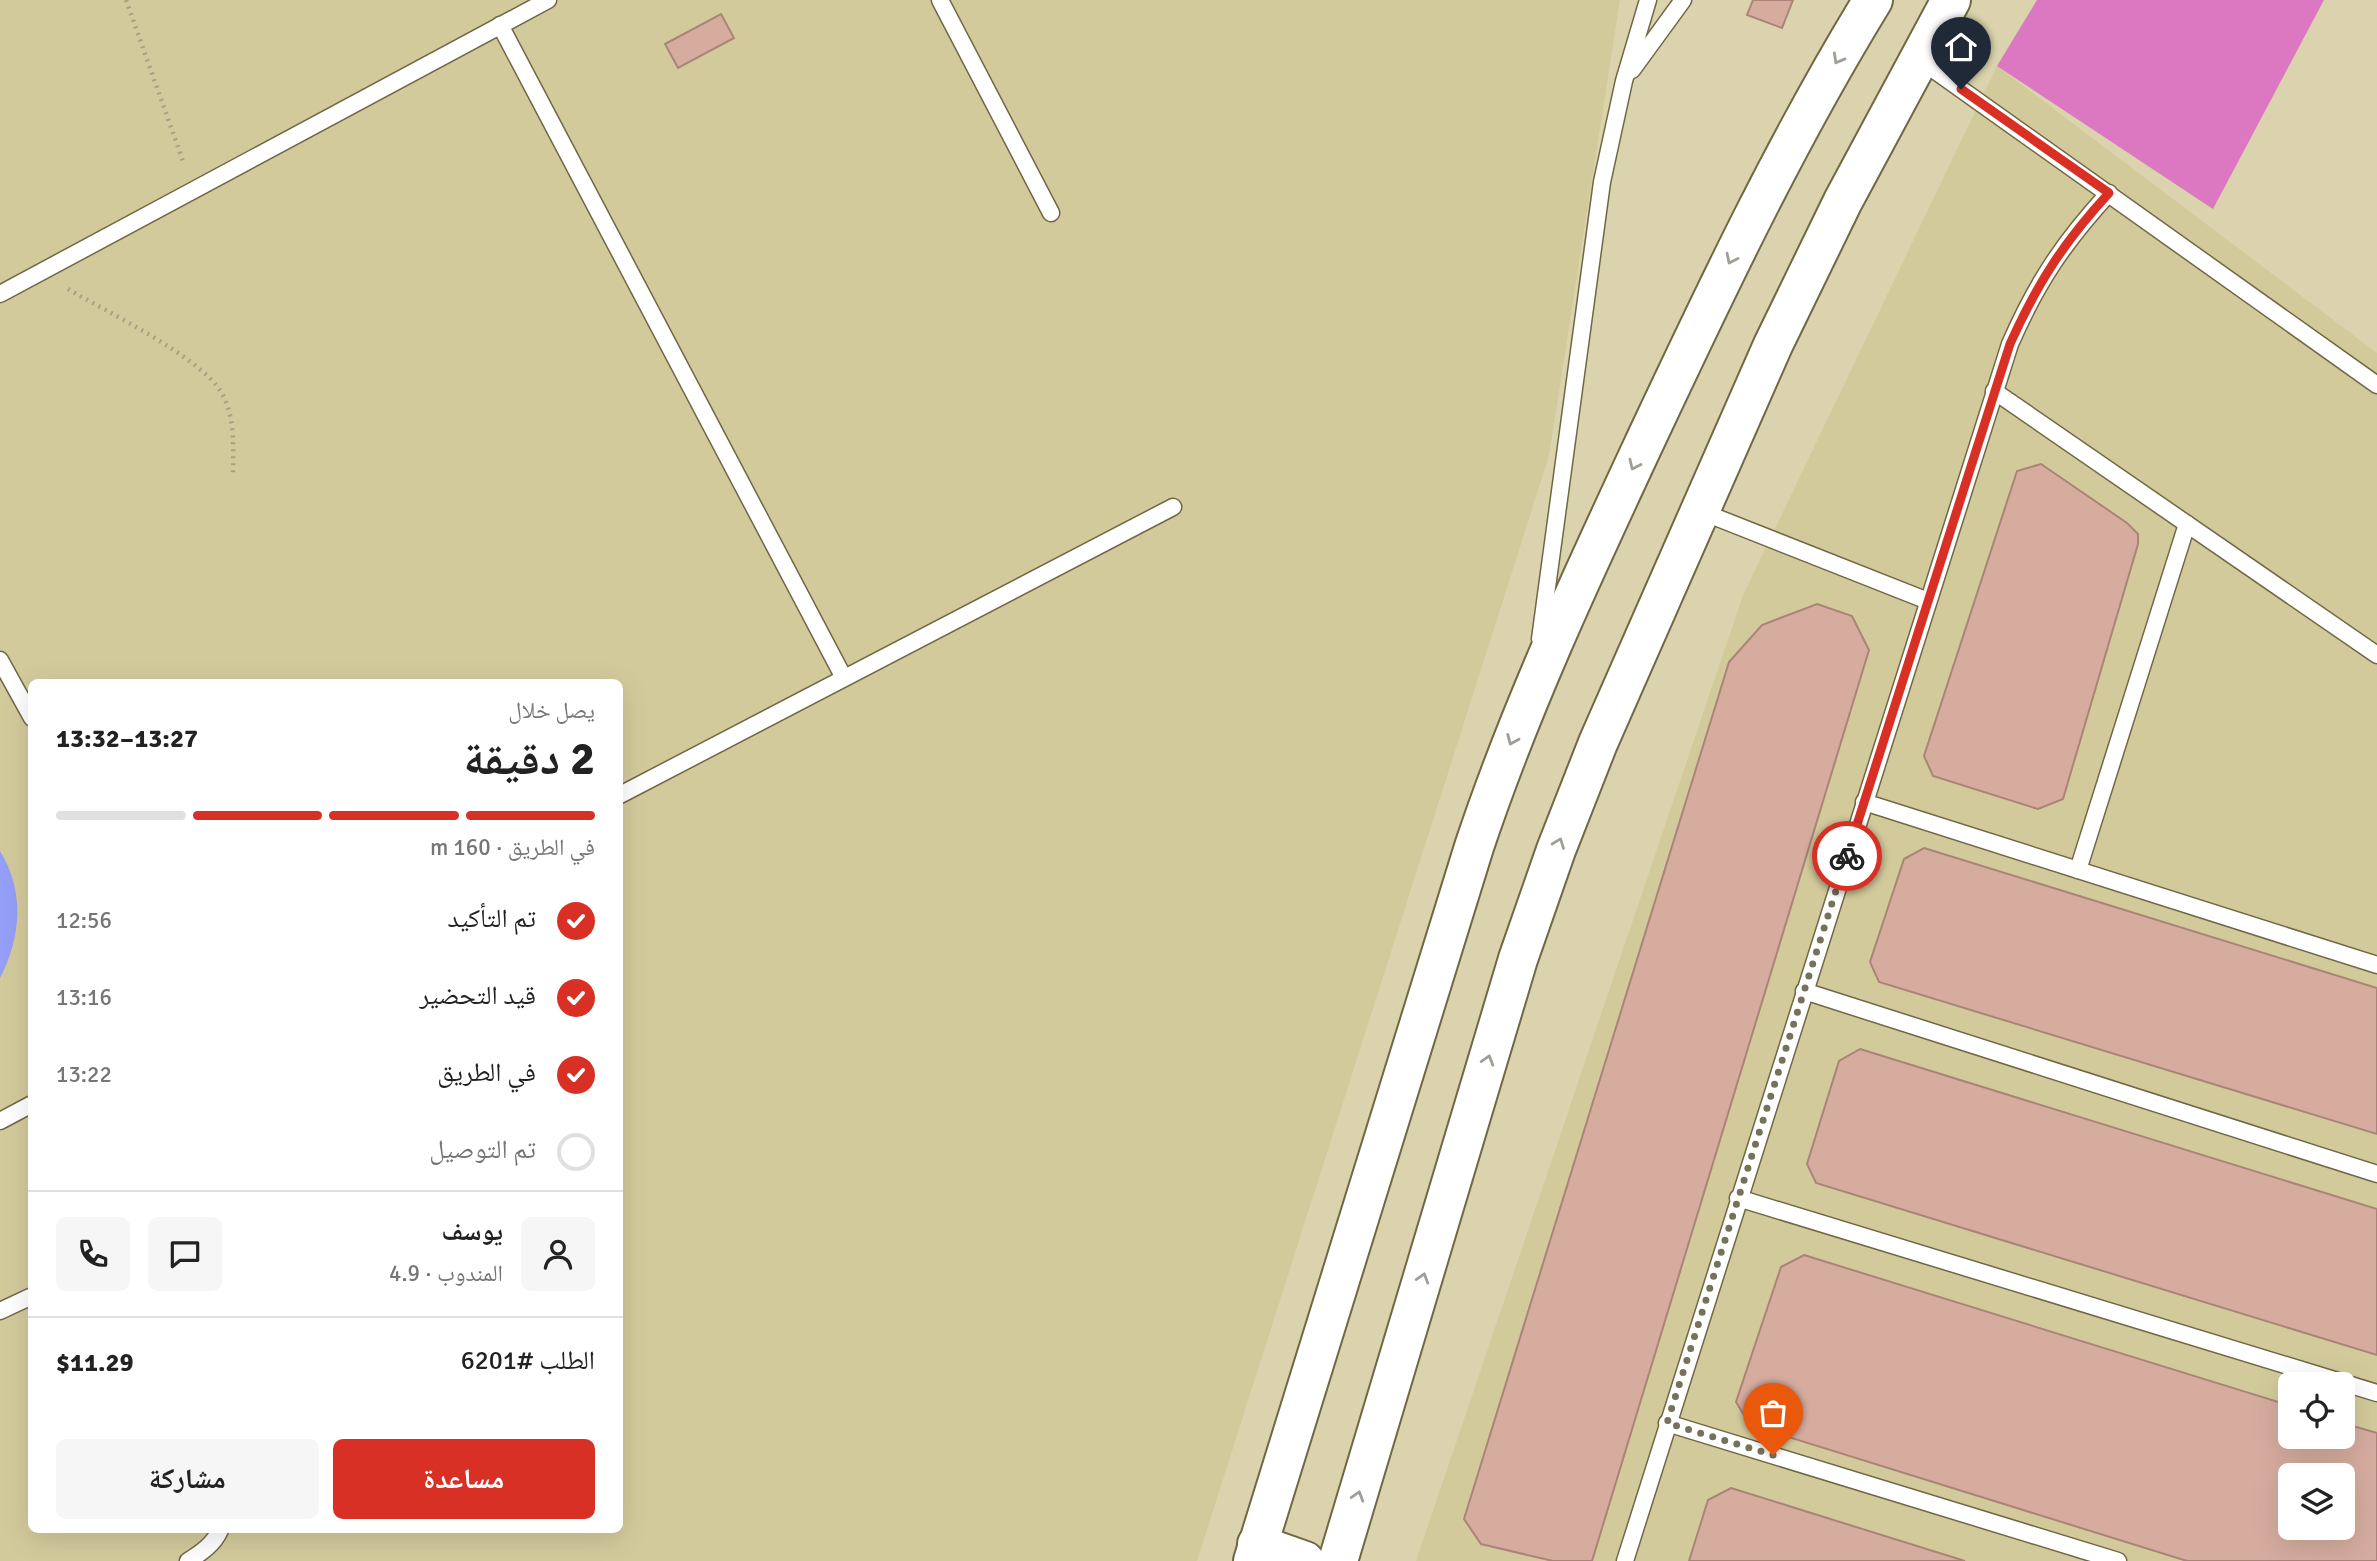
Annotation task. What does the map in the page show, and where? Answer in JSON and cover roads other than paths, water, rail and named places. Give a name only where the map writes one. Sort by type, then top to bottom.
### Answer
[{"type":"street","points":[[1305,1561],[1255,1552],[1501,766],[1616,505],[1735,252],[1791,142],[1873,0]]},
{"type":"street","points":[[1338,1561],[1527,934],[1598,743],[1698,510],[1773,345],[1843,201],[1951,0]]},
{"type":"lane","points":[[0,294],[548,0]]},
{"type":"lane","points":[[940,0],[1051,213]]},
{"type":"lane","points":[[1533,689],[1602,182],[1624,81],[1648,0]]},
{"type":"lane","points":[[1624,81],[1683,0]]},
{"type":"lane","points":[[500,25],[844,678]]},
{"type":"lane","points":[[1918,59],[2377,385]]},
{"type":"lane","points":[[1625,1561],[2010,344],[2027,306],[2048,270],[2076,229],[2109,193]]},
{"type":"lane","points":[[1994,391],[2377,655]]},
{"type":"lane","points":[[623,793],[1173,507]]},
{"type":"lane","points":[[1698,510],[1928,601]]},
{"type":"lane","points":[[2078,870],[2187,524]]},
{"type":"lane","points":[[0,660],[28,711]]},
{"type":"lane","points":[[1864,802],[2377,965]]},
{"type":"lane","points":[[1804,991],[2377,1174]]},
{"type":"lane","points":[[0,1121],[28,1106]]},
{"type":"lane","points":[[1738,1198],[2377,1393]]},
{"type":"lane","points":[[0,1311],[28,1298]]},
{"type":"lane","points":[[1667,1423],[2118,1561]]},
{"type":"lane","points":[[188,1561],[202,1553],[219,1533]]},
{"type":"water","points":[[0,851],[14,882],[17,914],[12,947],[0,978]]}]
